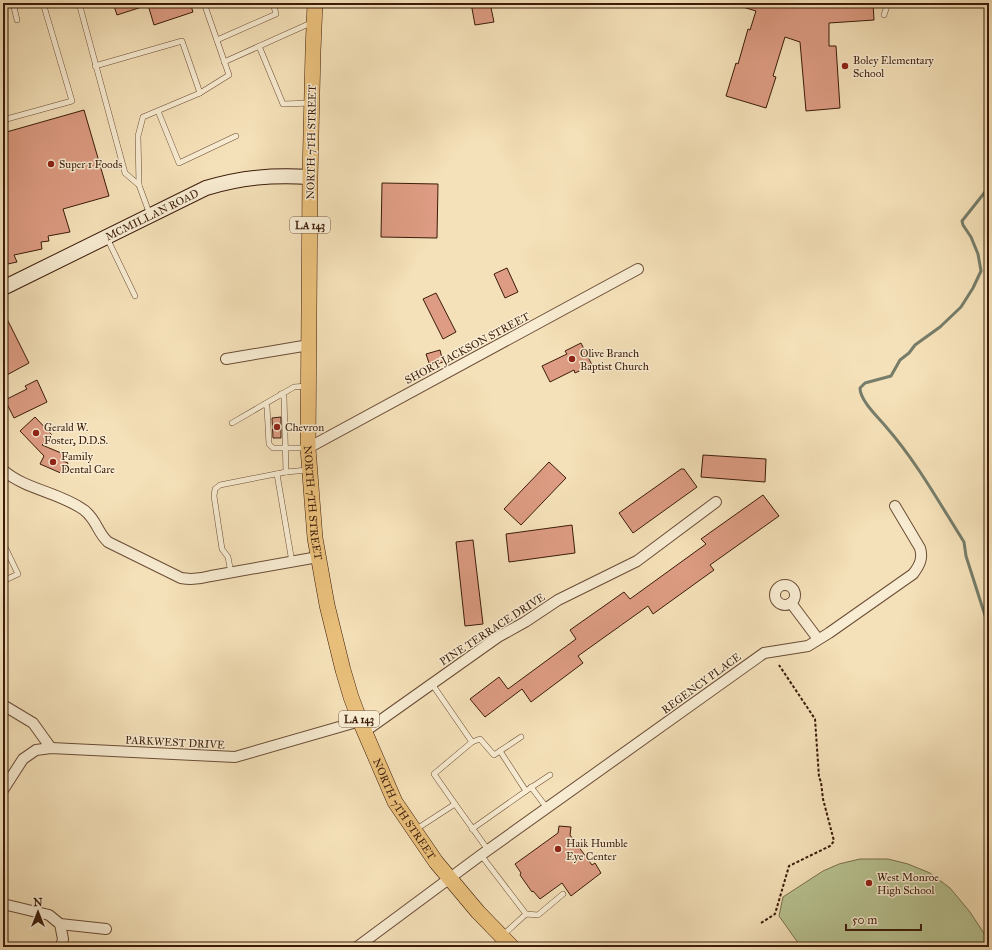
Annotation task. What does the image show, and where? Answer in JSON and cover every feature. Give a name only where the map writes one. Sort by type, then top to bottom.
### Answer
[{"type":"main road","name":"NORTH 7TH STREET","points":[[315,3],[310,177],[308,448],[313,518],[318,558],[327,605],[343,670],[362,726],[395,802],[436,862],[478,912],[507,942]]},
{"type":"street","name":"MCMILLAN ROAD","points":[[3,288],[206,188],[254,177],[310,177]]},
{"type":"street","name":"SHORT JACKSON STREET","points":[[308,448],[638,269]]},
{"type":"street","points":[[226,359],[309,345]]},
{"type":"street","points":[[3,470],[17,480],[83,509],[95,521],[102,535],[108,542],[181,578],[193,580],[201,579],[318,558]]},
{"type":"street","name":"PINE TERRACE DRIVE","points":[[362,726],[432,684],[498,637],[525,622],[558,600],[636,561],[716,502]]},
{"type":"street","name":"REGENCY PLACE","points":[[357,947],[450,878],[764,653],[808,646],[913,574],[919,566],[922,556],[920,548],[895,506]]},
{"type":"street","points":[[791,603],[818,639]]},
{"type":"street","points":[[3,705],[33,722],[51,748]]},
{"type":"street","name":"PARKWEST DRIVE","points":[[3,790],[23,759],[36,750],[51,748],[235,757],[362,726]]},
{"type":"street","points":[[3,904],[49,915],[60,924],[106,929]]},
{"type":"street","points":[[60,924],[63,939],[61,947]]},
{"type":"lane","points":[[13,3],[17,20]]},
{"type":"lane","points":[[3,120],[72,101],[43,3]]},
{"type":"lane","points":[[79,3],[125,173],[139,185]]},
{"type":"lane","points":[[151,216],[139,185],[138,136],[143,117],[200,93],[229,75],[205,6],[215,3]]},
{"type":"lane","points":[[217,40],[276,14],[273,3]]},
{"type":"lane","points":[[884,15],[888,3]]},
{"type":"lane","points":[[224,62],[314,21]]},
{"type":"lane","points":[[95,66],[182,41],[200,93]]},
{"type":"lane","points":[[260,46],[283,104],[312,103]]},
{"type":"lane","points":[[158,111],[179,164],[236,136]]},
{"type":"lane","points":[[107,237],[135,296]]},
{"type":"lane","points":[[232,423],[294,387],[308,386]]},
{"type":"lane","points":[[281,394],[284,397],[286,472]]},
{"type":"lane","points":[[265,404],[267,407],[268,444],[273,448],[308,448]]},
{"type":"lane","points":[[230,573],[228,557],[222,549],[214,496],[215,489],[220,485],[286,472],[309,470]]},
{"type":"lane","points":[[277,474],[292,562]]},
{"type":"lane","points":[[3,548],[5,547],[18,574],[3,581]]},
{"type":"lane","points":[[432,684],[472,742]]},
{"type":"lane","points":[[521,737],[494,755],[480,739],[472,742],[434,774],[472,829],[485,853],[526,914]]},
{"type":"lane","points":[[500,751],[529,789],[547,808]]},
{"type":"lane","points":[[472,829],[550,775]]},
{"type":"lane","points":[[414,830],[455,804]]},
{"type":"lane","points":[[526,914],[538,915],[563,894]]},
{"type":"lane","points":[[507,942],[526,914]]},
{"type":"path","points":[[761,923],[774,914],[789,866],[830,846],[833,843],[834,838],[819,777],[815,719],[779,665]]},
{"type":"green space","points":[[860,859],[888,859],[908,864],[930,873],[950,888],[970,912],[989,941],[981,947],[801,947],[779,916],[783,897],[823,871],[839,864]]},
{"type":"building","points":[[113,3],[190,3],[193,12],[154,25],[148,5],[117,15]]},
{"type":"building","points":[[471,3],[490,3],[494,22],[475,25]]},
{"type":"building","points":[[737,3],[873,3],[874,20],[829,23],[829,46],[836,46],[840,108],[806,111],[800,42],[785,37],[773,76],[776,77],[766,108],[726,96],[736,63],[738,64],[748,29],[750,30],[756,11],[736,5]]},
{"type":"building","name":"Super 1 Foods","points":[[84,110],[109,196],[63,209],[70,232],[48,236],[49,241],[41,242],[42,249],[14,255],[17,262],[3,265],[3,133]]},
{"type":"building","points":[[382,183],[438,184],[437,238],[381,237]]},
{"type":"building","points":[[507,268],[518,292],[505,298],[494,274]]},
{"type":"building","points":[[436,293],[456,332],[443,339],[423,299]]},
{"type":"building","points":[[3,311],[29,363],[3,377]]},
{"type":"building","name":"Olive Branch Baptist Church","points":[[581,343],[592,365],[575,373],[574,370],[550,382],[542,366],[567,354],[565,351]]},
{"type":"building","points":[[440,350],[443,362],[430,366],[426,354]]},
{"type":"building","points":[[37,380],[47,402],[14,418],[5,400],[27,389],[25,386]]},
{"type":"building","points":[[35,417],[52,435],[42,445],[66,455],[63,461],[68,463],[63,474],[40,464],[44,456],[20,431]]},
{"type":"building","points":[[281,417],[281,438],[273,438],[272,418]]},
{"type":"building","points":[[703,455],[766,459],[765,482],[701,477]]},
{"type":"building","points":[[549,462],[566,478],[521,525],[504,509]]},
{"type":"building","points":[[681,469],[684,469],[697,487],[633,533],[619,513]]},
{"type":"building","points":[[763,495],[779,516],[710,565],[714,570],[653,614],[648,606],[578,656],[583,663],[531,702],[522,689],[485,717],[470,699],[499,677],[508,689],[576,639],[570,630],[624,592],[630,599],[706,544],[701,539]]},
{"type":"building","points":[[572,525],[575,553],[509,562],[506,534]]},
{"type":"building","points":[[473,540],[483,624],[465,626],[456,542]]},
{"type":"building","name":"Haik Humble Eye Center","points":[[559,826],[571,827],[570,835],[592,865],[595,863],[601,873],[571,896],[562,883],[540,899],[533,891],[532,892],[520,875],[521,873],[515,864],[558,833]]},
{"type":"waterway","points":[[989,187],[962,221],[978,254],[981,271],[973,288],[961,307],[940,327],[915,345],[909,353],[900,360],[891,376],[865,383],[860,388],[866,404],[908,454],[964,542],[966,556],[989,628]]},
{"type":"place","name":"Boley Elementary School","points":[[845,66]]},
{"type":"place","name":"Super 1 Foods","points":[[51,164]]},
{"type":"place","name":"Olive Branch Baptist Church","points":[[572,359]]},
{"type":"place","name":"Chevron","points":[[277,427]]},
{"type":"place","name":"Gerald W. Foster, D.D.S.","points":[[36,433]]},
{"type":"place","name":"Family Dental Care","points":[[53,462]]},
{"type":"place","name":"Haik Humble Eye Center","points":[[558,849]]},
{"type":"place","name":"West Monroe High School","points":[[869,883]]}]
